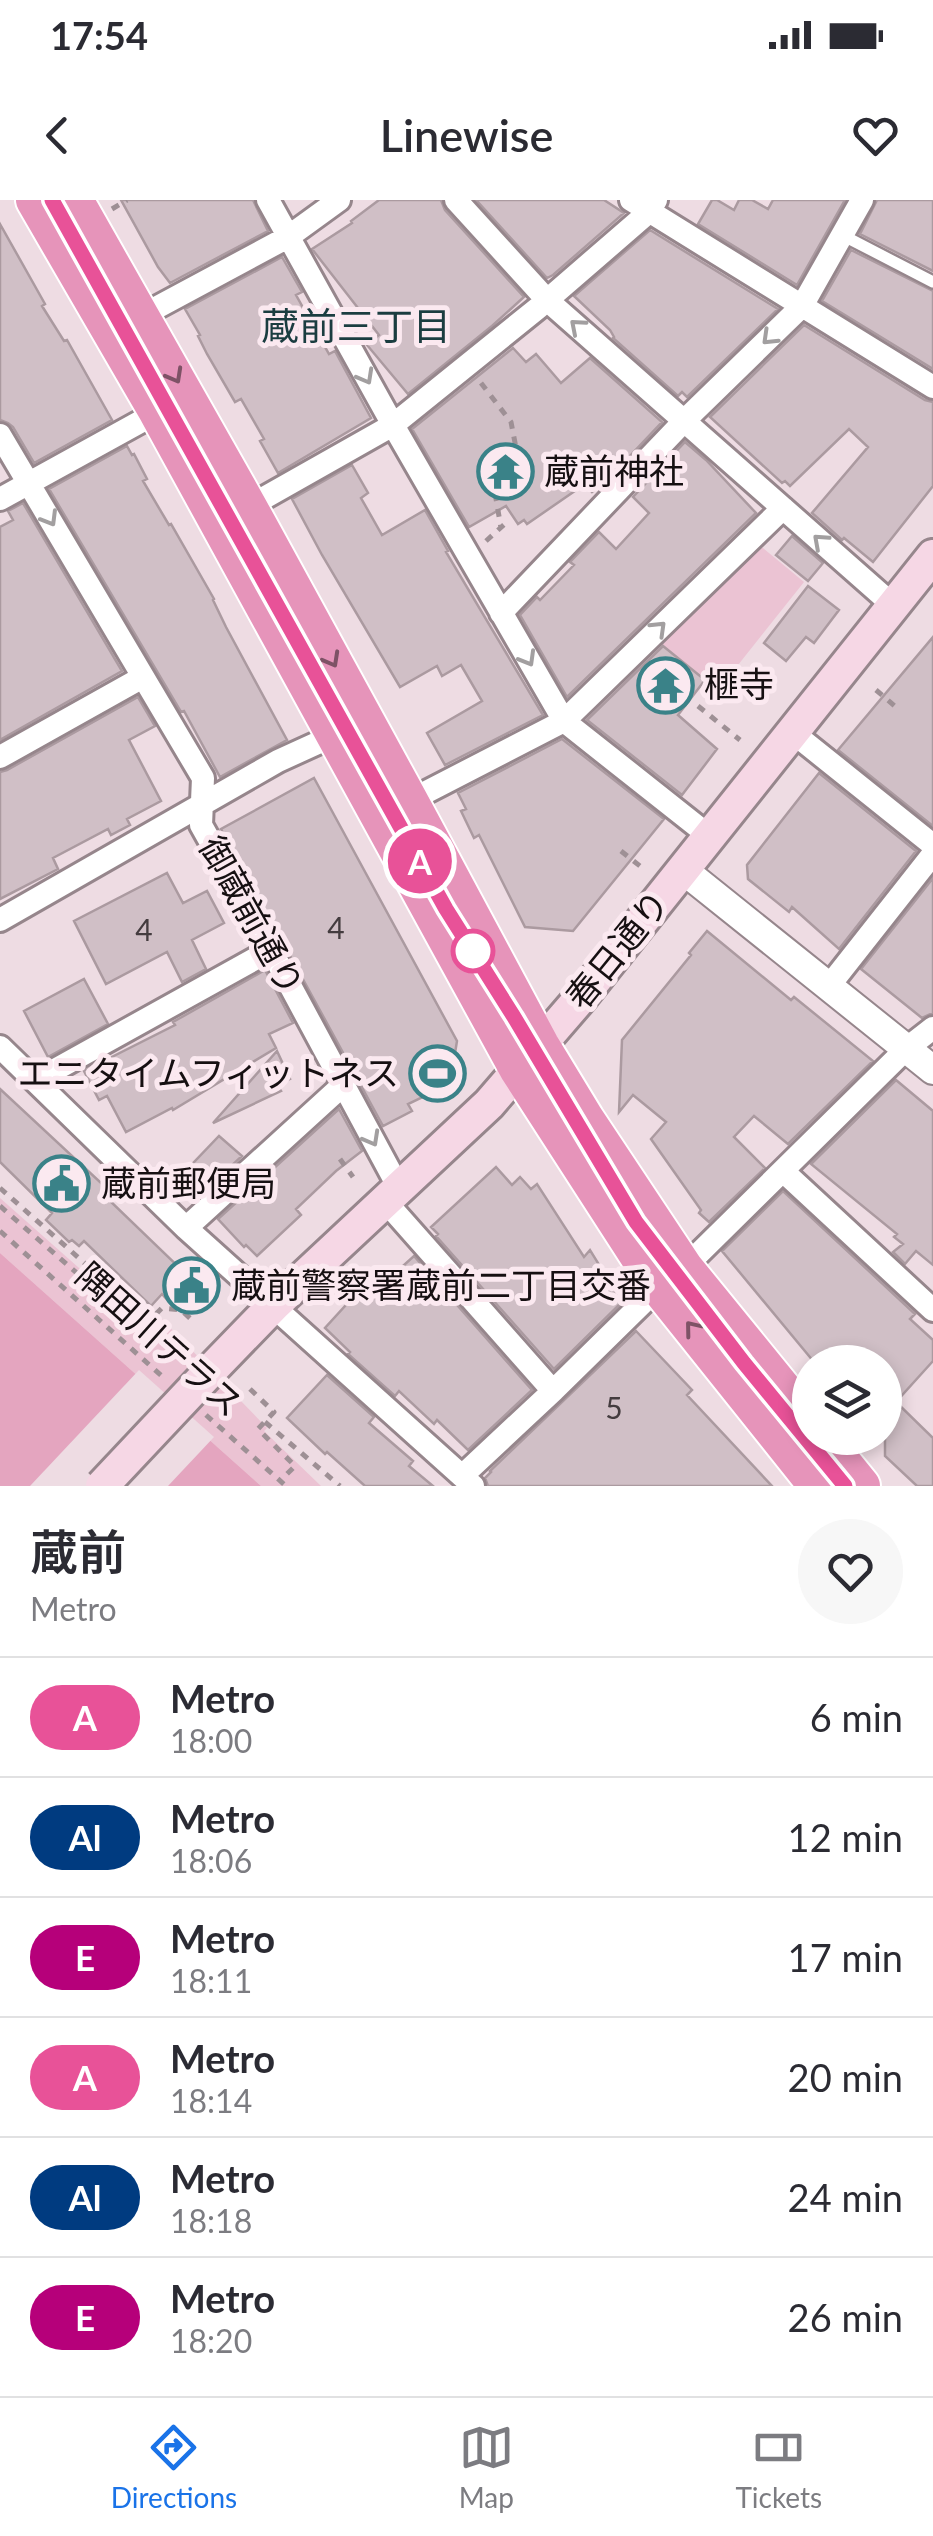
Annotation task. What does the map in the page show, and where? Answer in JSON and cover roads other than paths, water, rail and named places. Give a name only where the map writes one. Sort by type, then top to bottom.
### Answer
[{"type":"highway","points":[[35,200],[158,412],[335,736],[529,1058],[584,1119],[672,1278],[818,1486]]},
{"type":"highway","points":[[74,200],[409,801],[529,1058]]},
{"type":"highway","points":[[672,1278],[792,1404]]},
{"type":"highway","points":[[836,1455],[861,1486]]},
{"type":"main road","name":"春日通り","points":[[102,1486],[274,1305],[482,1112],[583,995],[792,732],[918,585]]},
{"type":"street","points":[[268,200],[564,721],[708,835]]},
{"type":"street","points":[[141,316],[288,236],[339,200]]},
{"type":"street","points":[[456,200],[547,300],[782,508],[918,585]]},
{"type":"street","points":[[501,613],[686,420],[802,306],[862,200]]},
{"type":"street","points":[[248,506],[393,425],[547,300],[646,204],[933,387]]},
{"type":"street","points":[[0,499],[158,412]]},
{"type":"street","name":"御蔵前通り","points":[[0,435],[203,778],[200,825],[342,1084],[392,1194],[553,1392]]},
{"type":"street","points":[[409,801],[564,721],[782,508]]},
{"type":"street","points":[[0,757],[143,677]]},
{"type":"street","points":[[792,732],[933,845]]},
{"type":"street","points":[[0,920],[278,761],[335,736]]},
{"type":"street","points":[[829,986],[933,854]]},
{"type":"street","points":[[682,868],[933,1070]]},
{"type":"street","points":[[35,1081],[271,950]]},
{"type":"street","points":[[0,1047],[186,1228],[467,1481],[553,1392],[784,1172],[906,1049],[933,1028]]},
{"type":"street","points":[[186,1228],[342,1084]]},
{"type":"street","points":[[784,1172],[933,1310]]},
{"type":"lane","points":[[842,235],[933,282]]},
{"type":"metro line","name":"A","points":[[52,200],[446,909],[636,1222],[845,1486]]},
{"type":"place","name":"蔵前神社","points":[[505,472]]},
{"type":"place","name":"榧寺","points":[[665,685]]},
{"type":"place","name":"エニタイムフィットネス","points":[[438,1074]]},
{"type":"place","name":"蔵前郵便局","points":[[62,1184]]},
{"type":"place","name":"蔵前警察署蔵前二丁目交番","points":[[192,1286]]},
{"type":"district","name":"蔵前三丁目","points":[[356,327]]}]
